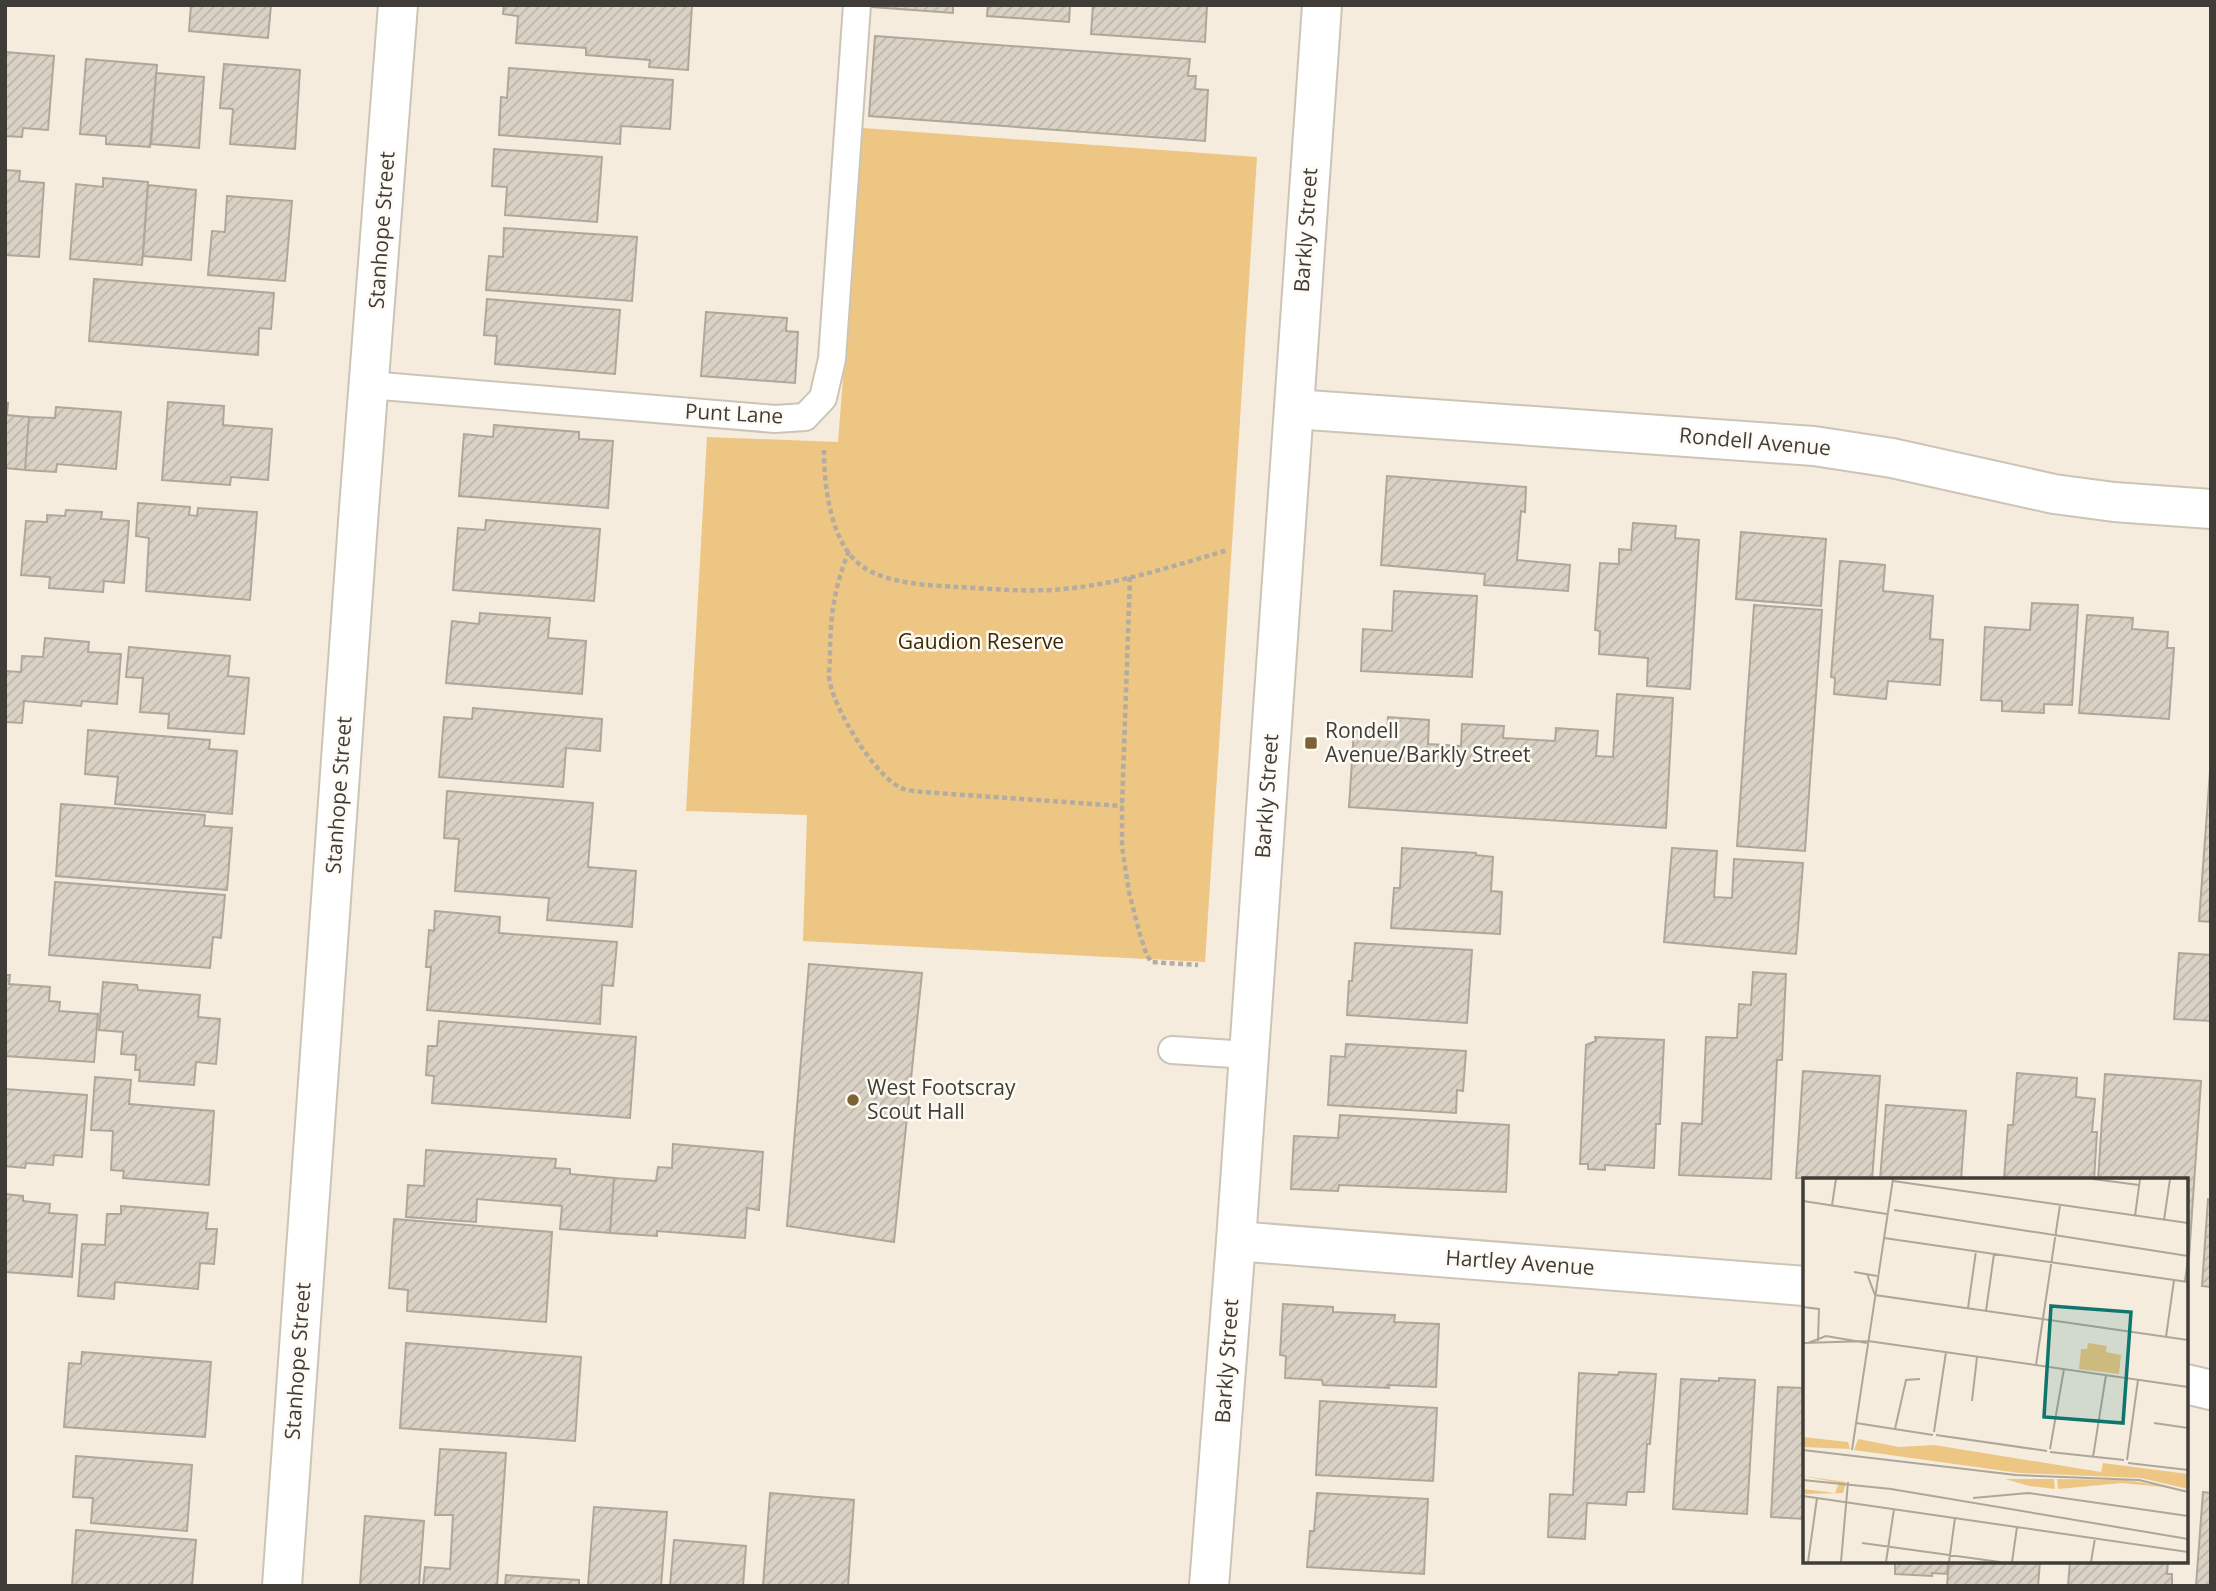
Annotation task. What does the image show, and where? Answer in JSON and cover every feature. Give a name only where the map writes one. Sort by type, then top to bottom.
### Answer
[{"type":"street","name":"Stanhope Street","points":[[282,1586],[398,5]]},
{"type":"street","name":"Barkly Street","points":[[1209,1586],[1236,1241],[1322,5]]},
{"type":"street","name":"Rondell Avenue","points":[[1294,409],[1814,446],[1892,458],[2054,494],[2114,502],[2211,509]]},
{"type":"street","name":"Hartley Avenue","points":[[1236,1241],[1803,1286]]},
{"type":"street","points":[[2188,1384],[2211,1390]]},
{"type":"lane","points":[[824,398],[832,359],[857,5]]},
{"type":"lane","name":"Punt Lane","points":[[369,385],[775,419],[805,417],[824,398]]},
{"type":"lane","points":[[1172,1050],[1248,1055]]},
{"type":"path","points":[[824,398],[824,484],[835,527],[849,551],[863,566],[878,573],[898,580],[936,586],[1046,590],[1130,577],[1228,550]]},
{"type":"path","points":[[849,551],[834,595],[830,683],[859,745],[885,775],[901,789],[922,792],[1122,806]]},
{"type":"path","points":[[1130,577],[1122,806],[1124,858],[1129,892],[1146,953],[1152,962],[1198,965]]},
{"type":"green space","name":"Gaudion Reserve","points":[[863,128],[1257,157],[1205,962],[803,941],[807,815],[686,811],[707,437],[838,442]]},
{"type":"building","points":[[191,5],[271,5],[268,38],[189,31]]},
{"type":"building","points":[[504,5],[692,5],[688,70],[649,67],[650,60],[586,55],[586,48],[516,43],[518,16],[503,14]]},
{"type":"building","points":[[953,5],[953,13],[872,7]]},
{"type":"building","points":[[988,5],[1070,5],[1069,22],[987,16]]},
{"type":"building","points":[[1093,5],[1207,5],[1205,42],[1091,34]]},
{"type":"building","points":[[875,36],[1190,59],[1188,76],[1196,76],[1195,89],[1208,90],[1205,141],[869,116]]},
{"type":"building","points":[[5,52],[54,56],[48,130],[23,128],[22,137],[5,136]]},
{"type":"building","points":[[86,59],[157,65],[150,147],[106,144],[106,136],[80,134]]},
{"type":"building","points":[[224,64],[300,70],[295,149],[230,144],[233,109],[220,108]]},
{"type":"building","points":[[509,68],[673,80],[670,129],[621,126],[620,144],[499,135],[501,97],[507,98]]},
{"type":"building","points":[[156,73],[204,77],[199,148],[151,144]]},
{"type":"building","points":[[494,149],[602,157],[597,222],[505,215],[507,187],[492,186]]},
{"type":"building","points":[[5,170],[20,171],[19,181],[44,183],[39,257],[5,255]]},
{"type":"building","points":[[103,178],[148,182],[142,265],[70,259],[76,184],[103,187]]},
{"type":"building","points":[[148,185],[196,190],[191,260],[143,256]]},
{"type":"building","points":[[227,196],[292,201],[285,281],[208,275],[212,231],[225,232]]},
{"type":"building","points":[[504,228],[637,237],[632,301],[486,290],[489,256],[503,257]]},
{"type":"building","points":[[94,279],[274,293],[271,329],[259,328],[258,355],[89,341]]},
{"type":"building","points":[[487,299],[620,310],[615,374],[495,364],[497,336],[484,335]]},
{"type":"building","points":[[706,312],[787,318],[786,331],[798,332],[795,383],[701,376]]},
{"type":"building","points":[[168,402],[224,406],[223,425],[272,429],[268,480],[231,477],[230,485],[162,480]]},
{"type":"building","points":[[5,403],[8,403],[7,415],[29,417],[25,470],[5,468]]},
{"type":"building","points":[[56,407],[121,412],[116,469],[57,464],[56,472],[25,470],[29,417],[55,418]]},
{"type":"building","points":[[494,425],[579,432],[579,439],[613,441],[608,508],[459,496],[464,434],[493,437]]},
{"type":"building","points":[[1387,476],[1526,487],[1517,560],[1570,565],[1568,591],[1484,585],[1485,574],[1381,565]]},
{"type":"building","points":[[138,503],[190,507],[189,515],[197,516],[198,508],[257,512],[250,600],[146,591],[149,538],[136,536]]},
{"type":"building","points":[[66,510],[102,512],[101,519],[129,521],[124,583],[104,581],[103,592],[49,588],[50,577],[21,575],[26,521],[47,522],[47,515],[65,516]]},
{"type":"building","points":[[486,520],[600,529],[594,601],[453,590],[458,528],[485,530]]},
{"type":"building","points":[[1633,523],[1676,526],[1675,538],[1699,540],[1690,689],[1647,686],[1648,658],[1599,654],[1600,631],[1595,630],[1600,563],[1619,564],[1619,549],[1631,550]]},
{"type":"building","points":[[1741,532],[1826,539],[1821,606],[1736,599]]},
{"type":"building","points":[[1840,561],[1885,565],[1883,591],[1933,596],[1930,639],[1943,640],[1940,685],[1888,681],[1886,699],[1834,694],[1835,678],[1831,677]]},
{"type":"building","points":[[1394,591],[1477,596],[1472,677],[1361,671],[1363,629],[1392,631]]},
{"type":"building","points":[[2032,603],[2078,605],[2072,705],[2044,704],[2044,713],[2002,711],[2002,701],[1981,700],[1985,627],[2030,630]]},
{"type":"building","points":[[1754,605],[1822,610],[1805,851],[1737,846]]},
{"type":"building","points":[[480,613],[550,618],[548,638],[586,641],[582,694],[446,683],[452,621],[479,624]]},
{"type":"building","points":[[2087,615],[2133,618],[2132,629],[2168,632],[2167,648],[2174,648],[2169,719],[2079,713]]},
{"type":"building","points":[[45,638],[89,642],[88,652],[121,654],[117,704],[82,701],[81,706],[24,701],[22,723],[5,722],[5,671],[21,672],[22,656],[43,657]]},
{"type":"building","points":[[129,647],[230,656],[228,676],[249,678],[244,734],[168,728],[169,714],[140,712],[143,678],[126,677]]},
{"type":"building","points":[[1617,694],[1673,698],[1666,828],[1349,807],[1354,730],[1387,732],[1388,717],[1429,720],[1428,744],[1461,746],[1462,724],[1504,726],[1503,738],[1555,741],[1556,728],[1598,731],[1596,756],[1613,757]]},
{"type":"building","points":[[473,708],[602,719],[600,751],[566,748],[563,787],[439,777],[444,717],[472,719]]},
{"type":"building","points":[[88,730],[210,740],[209,749],[237,751],[232,814],[115,804],[118,777],[85,774]]},
{"type":"building","points":[[2211,758],[2211,922],[2199,921]]},
{"type":"building","points":[[447,791],[593,803],[588,867],[636,871],[632,927],[547,920],[549,898],[455,891],[459,839],[444,838]]},
{"type":"building","points":[[61,804],[205,815],[204,826],[232,828],[227,890],[56,876]]},
{"type":"building","points":[[1402,848],[1476,853],[1493,857],[1491,891],[1502,892],[1500,934],[1391,928],[1394,888],[1400,888]]},
{"type":"building","points":[[1672,848],[1717,851],[1714,897],[1732,898],[1734,859],[1803,863],[1796,954],[1664,942]]},
{"type":"building","points":[[55,882],[225,895],[221,938],[213,937],[210,968],[49,955]]},
{"type":"building","points":[[435,911],[500,917],[499,933],[617,942],[613,986],[602,985],[600,1024],[427,1010],[431,967],[426,967],[429,930],[434,931]]},
{"type":"building","points":[[1355,943],[1472,950],[1467,1023],[1347,1015]]},
{"type":"building","points":[[2179,953],[2211,955],[2211,1021],[2174,1019]]},
{"type":"building","name":"West Footscray Scout Hall","points":[[809,964],[922,973],[894,1242],[787,1226]]},
{"type":"building","points":[[1753,972],[1786,974],[1782,1060],[1777,1060],[1771,1179],[1679,1175],[1682,1123],[1702,1124],[1706,1037],[1737,1038],[1739,1004],[1751,1005]]},
{"type":"building","points":[[5,975],[10,975],[9,984],[50,987],[49,1001],[60,1002],[59,1011],[98,1014],[94,1062],[5,1056]]},
{"type":"building","points":[[103,982],[137,985],[138,990],[200,995],[198,1017],[220,1019],[216,1064],[196,1062],[194,1085],[139,1081],[140,1070],[135,1070],[136,1055],[121,1054],[123,1032],[99,1030]]},
{"type":"building","points":[[439,1021],[636,1037],[630,1118],[432,1103],[434,1076],[426,1075],[428,1046],[437,1046]]},
{"type":"building","points":[[1595,1037],[1664,1040],[1660,1124],[1656,1124],[1654,1168],[1605,1165],[1605,1170],[1588,1169],[1588,1164],[1580,1164],[1586,1045],[1596,1041]]},
{"type":"building","points":[[1346,1044],[1466,1051],[1463,1091],[1457,1090],[1456,1113],[1328,1105],[1331,1056],[1345,1057]]},
{"type":"building","points":[[1803,1071],[1880,1076],[1872,1178],[1796,1178]]},
{"type":"building","points":[[2017,1073],[2077,1078],[2076,1097],[2095,1099],[2092,1132],[2097,1132],[2094,1178],[2004,1178],[2008,1125],[2013,1125]]},
{"type":"building","points":[[2105,1074],[2201,1081],[2189,1257],[2188,1178],[2098,1178]]},
{"type":"building","points":[[95,1077],[131,1080],[129,1104],[214,1111],[209,1185],[123,1178],[124,1171],[111,1170],[113,1131],[91,1130]]},
{"type":"building","points":[[5,1089],[87,1095],[82,1157],[54,1155],[53,1165],[26,1163],[25,1168],[5,1166]]},
{"type":"building","points":[[1886,1105],[1966,1111],[1961,1178],[1880,1178]]},
{"type":"building","points":[[1340,1115],[1509,1125],[1506,1192],[1339,1185],[1338,1191],[1291,1189],[1294,1136],[1338,1138]]},
{"type":"building","points":[[673,1144],[763,1152],[759,1210],[747,1208],[745,1238],[657,1231],[657,1236],[610,1233],[614,1178],[656,1181],[658,1167],[672,1168]]},
{"type":"building","points":[[426,1150],[556,1159],[555,1168],[570,1169],[570,1174],[614,1178],[610,1233],[560,1229],[562,1206],[477,1199],[476,1222],[406,1217],[408,1185],[424,1186]]},
{"type":"building","points":[[5,1194],[23,1196],[23,1201],[50,1204],[49,1213],[77,1215],[72,1277],[5,1272]]},
{"type":"building","points":[[2208,1199],[2211,1199],[2211,1287],[2202,1286]]},
{"type":"building","points":[[121,1206],[208,1213],[206,1229],[217,1229],[214,1264],[200,1263],[198,1289],[115,1282],[114,1299],[78,1296],[82,1244],[105,1245],[107,1214],[121,1214]]},
{"type":"building","points":[[394,1219],[552,1232],[546,1322],[407,1311],[408,1290],[389,1288]]},
{"type":"building","points":[[1283,1304],[1333,1307],[1333,1312],[1395,1315],[1394,1322],[1439,1324],[1436,1387],[1323,1385],[1322,1380],[1285,1378],[1286,1356],[1280,1355]]},
{"type":"building","points":[[406,1343],[581,1357],[575,1441],[400,1428]]},
{"type":"building","points":[[82,1352],[211,1362],[205,1437],[64,1427],[69,1363],[81,1364]]},
{"type":"building","points":[[1619,1372],[1656,1374],[1644,1492],[1627,1492],[1626,1505],[1587,1503],[1585,1539],[1548,1537],[1550,1494],[1573,1495],[1579,1373],[1618,1375]]},
{"type":"building","points":[[1719,1378],[1755,1380],[1747,1514],[1673,1509],[1681,1379],[1719,1381]]},
{"type":"building","points":[[1778,1387],[1803,1388],[1803,1519],[1771,1517]]},
{"type":"building","points":[[1320,1401],[1437,1408],[1433,1481],[1316,1475]]},
{"type":"building","points":[[440,1449],[506,1453],[497,1586],[423,1586],[425,1567],[450,1569],[453,1515],[435,1515]]},
{"type":"building","points":[[76,1456],[192,1465],[187,1531],[91,1523],[93,1498],[73,1497]]},
{"type":"building","points":[[2203,1492],[2211,1493],[2211,1586],[2196,1586]]},
{"type":"building","points":[[770,1493],[854,1500],[848,1586],[763,1586]]},
{"type":"building","points":[[1317,1493],[1428,1499],[1424,1574],[1307,1567],[1310,1531],[1314,1531]]},
{"type":"building","points":[[594,1507],[667,1512],[661,1586],[588,1586]]},
{"type":"building","points":[[365,1516],[424,1521],[419,1586],[360,1586]]},
{"type":"building","points":[[76,1530],[196,1540],[192,1586],[72,1586]]},
{"type":"building","points":[[674,1540],[746,1546],[743,1586],[670,1586]]},
{"type":"building","points":[[1895,1563],[1948,1563],[1947,1574],[1895,1574]]},
{"type":"building","points":[[1949,1563],[2040,1563],[2038,1586],[1947,1586]]},
{"type":"building","points":[[2070,1563],[2168,1563],[2167,1574],[2172,1574],[2172,1586],[2068,1586]]},
{"type":"building","points":[[506,1575],[579,1580],[579,1586],[505,1586]]},
{"type":"place","name":"Rondell Avenue/Barkly Street","points":[[1311,743]]},
{"type":"place","name":"West Footscray Scout Hall","points":[[853,1100]]}]
